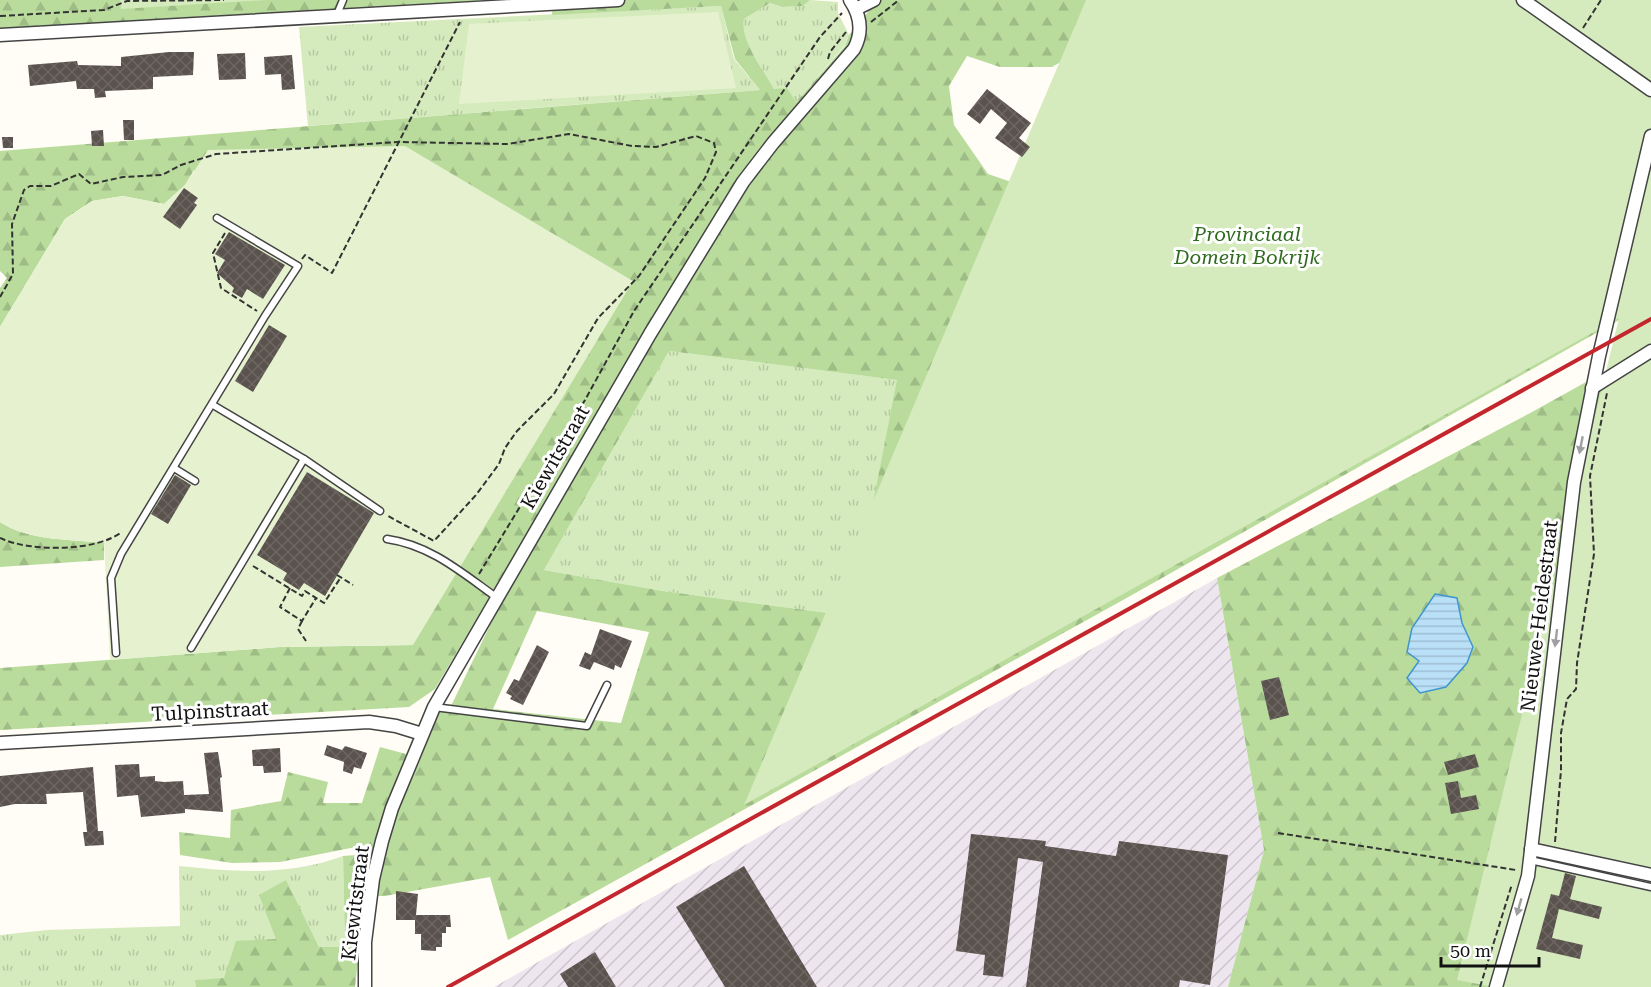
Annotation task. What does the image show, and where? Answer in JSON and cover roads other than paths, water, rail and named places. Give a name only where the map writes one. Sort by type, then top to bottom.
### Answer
[{"type":"street","points":[[0,35],[335,18],[465,7],[618,0]]},
{"type":"street","points":[[847,8],[874,0]]},
{"type":"street","points":[[1523,0],[1651,90]]},
{"type":"street","name":"Kiewitstraat","points":[[365,987],[365,942],[373,879],[392,808],[434,707],[496,597],[743,182],[773,143],[838,70],[859,40],[861,25],[847,8]]},
{"type":"street","name":"Nieuwe-Heidestraat","points":[[1496,987],[1529,860],[1574,482],[1592,387],[1651,136]]},
{"type":"street","points":[[1592,387],[1611,378],[1651,351]]},
{"type":"street","name":"Tulpinstraat","points":[[0,743],[369,722],[396,726],[422,734]]},
{"type":"street","points":[[1529,860],[1554,854],[1651,875]]},
{"type":"lane","points":[[335,18],[343,0]]},
{"type":"lane","points":[[116,653],[111,578],[121,554],[213,405],[265,315],[298,266],[217,218]]},
{"type":"lane","points":[[213,405],[304,459],[380,511]]},
{"type":"lane","points":[[191,648],[304,459]]},
{"type":"lane","points":[[174,468],[195,481]]},
{"type":"lane","points":[[387,539],[408,542],[439,556],[496,597]]},
{"type":"lane","points":[[434,707],[587,726],[607,686]]},
{"type":"lane","points":[[1529,860],[1651,887]]},
{"type":"water","points":[[1435,594],[1457,598],[1462,623],[1473,647],[1467,663],[1446,687],[1420,693],[1407,678],[1419,661],[1407,652],[1412,628]]},
{"type":"railway","points":[[448,987],[1651,319]]},
{"type":"park label","name":"Provinciaal Domein Bokrijk","points":[[1247,246]]}]
